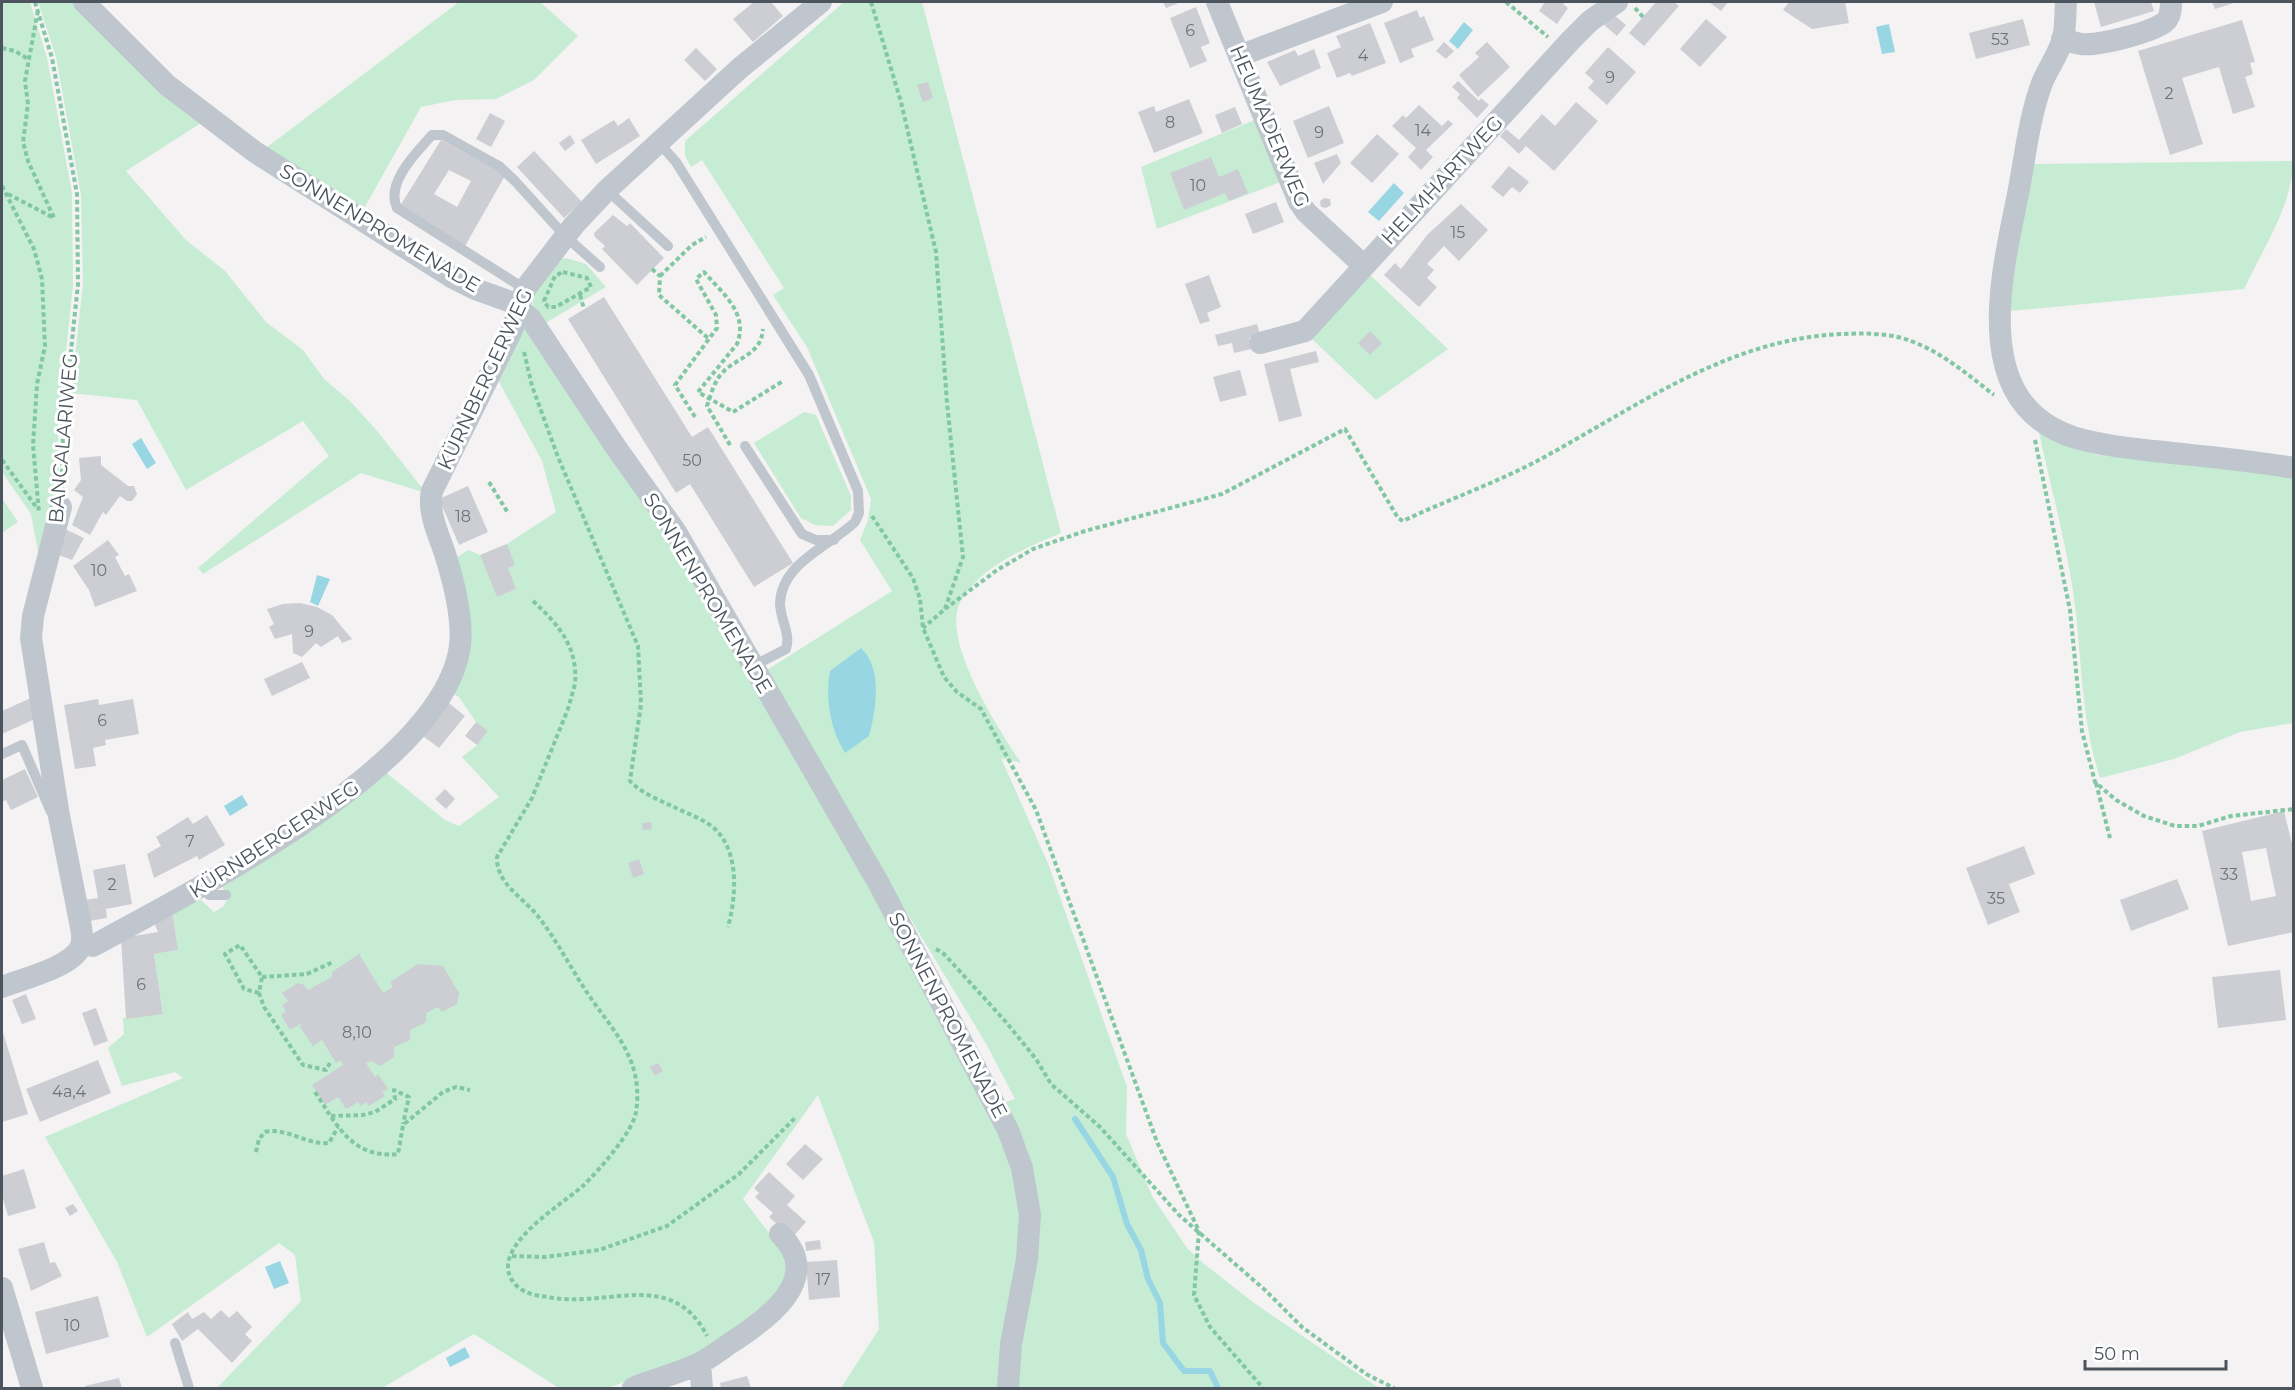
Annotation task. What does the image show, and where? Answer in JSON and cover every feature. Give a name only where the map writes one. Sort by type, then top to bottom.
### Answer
[{"type":"street","name":"SONNENPROMENADE","points":[[84,2],[167,85],[255,152],[453,278],[523,298],[538,329],[615,446],[661,508],[879,884],[993,1099],[1022,1168],[1030,1215],[1027,1259],[1011,1344],[1008,1389]]},
{"type":"street","name":"KÜRNBERGERWEG","points":[[2,987],[66,962],[78,952],[82,944],[93,945],[203,886],[359,785],[396,751],[444,689],[458,655],[460,634],[452,578],[434,517],[431,495],[505,346],[523,298],[565,236],[607,190],[660,144],[740,68],[821,2]]},
{"type":"street","name":"HEUMADERWEG","points":[[1217,2],[1299,202],[1306,212],[1363,265]]},
{"type":"street","points":[[1239,56],[1382,2]]},
{"type":"street","name":"HELMHARTWEG","points":[[1260,343],[1305,331],[1563,49],[1590,21],[1617,2]]},
{"type":"street","points":[[2066,2],[2062,39],[2042,83],[2031,128],[2000,298],[2002,359],[2014,387],[2032,411],[2052,427],[2085,439],[2119,447],[2294,468]]},
{"type":"street","points":[[2062,39],[2082,44],[2106,42],[2157,28],[2166,21],[2171,2]]},
{"type":"street","name":"BANCALARIWEG","points":[[61,507],[33,616],[31,638],[59,816],[81,927],[82,944]]},
{"type":"street","points":[[633,1389],[708,1358],[771,1314],[792,1288],[795,1275],[794,1254],[780,1234]]},
{"type":"street","points":[[2,1288],[32,1389]]},
{"type":"street","points":[[702,1389],[708,1358]]},
{"type":"lane","points":[[523,298],[397,208],[394,201],[395,188],[409,164],[432,135],[443,135],[499,166],[565,236],[600,267]]},
{"type":"lane","points":[[660,144],[676,162],[809,375],[858,491],[859,513],[855,522],[834,540],[810,555],[796,568],[785,586],[780,603],[789,640],[786,649],[753,666]]},
{"type":"lane","points":[[607,190],[668,246]]},
{"type":"lane","points":[[745,446],[802,534],[816,540],[834,540]]},
{"type":"lane","points":[[2,754],[22,745],[51,813],[59,816]]},
{"type":"lane","points":[[203,886],[209,895],[226,895]]},
{"type":"lane","points":[[175,1343],[189,1389]]},
{"type":"path","name":"BANCALARIWEG","points":[[35,2],[51,58],[77,194],[78,284],[63,426],[61,507]]},
{"type":"path","points":[[871,2],[902,102],[936,252],[947,403],[963,557],[945,609]]},
{"type":"path","points":[[1506,2],[1563,49]]},
{"type":"path","points":[[8,194],[54,218],[28,161],[23,142],[28,104],[25,81],[38,9]]},
{"type":"path","points":[[2,48],[15,51],[28,59]]},
{"type":"path","points":[[2,186],[34,249],[42,279],[45,346],[37,384],[33,445],[37,509],[2,460]]},
{"type":"path","points":[[704,238],[692,245],[660,276],[659,295],[709,339]]},
{"type":"path","points":[[652,269],[660,276]]},
{"type":"path","points":[[694,417],[675,385],[717,328],[718,322],[696,279],[704,272],[735,309],[741,324],[737,344],[698,392],[733,412],[783,381]]},
{"type":"path","points":[[559,273],[582,276],[590,280],[591,287],[580,295],[556,307],[549,307],[544,301],[559,273]]},
{"type":"path","points":[[580,295],[584,309]]},
{"type":"path","points":[[732,448],[707,406],[722,373],[753,352],[759,345],[763,325]]},
{"type":"path","points":[[923,628],[997,570],[1033,549],[1085,531],[1222,495],[1345,429],[1398,518],[1403,521],[1546,456],[1646,397],[1690,375],[1743,353],[1822,335],[1863,333],[1908,340],[1940,354],[1999,398]]},
{"type":"path","points":[[524,342],[532,386],[558,457],[638,646],[641,704],[629,773],[630,781],[656,799],[705,822],[723,839],[731,861],[735,886],[728,927]]},
{"type":"path","points":[[2032,411],[2033,430],[2070,610],[2082,731],[2110,838]]},
{"type":"path","points":[[489,482],[508,513]]},
{"type":"path","points":[[859,513],[872,516],[913,578],[920,599],[923,628],[944,677],[957,692],[981,709],[1035,810],[1157,1142],[1199,1231],[1194,1295],[1210,1327],[1263,1389]]},
{"type":"path","points":[[533,602],[557,624],[568,642],[575,666],[575,684],[568,709],[537,786],[526,811],[497,857],[498,865],[506,883],[530,906],[552,935],[623,1045],[636,1074],[637,1098],[633,1123],[593,1175],[573,1194],[538,1219],[516,1245],[510,1269],[514,1282],[524,1291],[537,1296],[574,1299],[640,1295],[661,1296],[675,1301],[701,1325],[708,1358]]},
{"type":"path","points":[[2095,782],[2116,800],[2144,816],[2175,826],[2198,826],[2231,816],[2294,809]]},
{"type":"path","points":[[908,942],[918,941],[944,954],[1006,1022],[1036,1059],[1051,1084],[1100,1127],[1179,1215],[1302,1327],[1366,1374],[1394,1389]]},
{"type":"path","points":[[259,993],[243,989],[225,954],[240,945],[262,977],[259,993],[264,1007],[303,1065],[326,1070],[330,1064]]},
{"type":"path","points":[[262,977],[307,974],[333,962]]},
{"type":"path","points":[[403,1125],[443,1092],[456,1087],[470,1090]]},
{"type":"path","points":[[315,1092],[338,1127],[353,1145],[388,1155],[398,1154],[409,1097],[394,1090],[395,1100],[375,1112],[331,1116]]},
{"type":"path","points":[[512,1256],[545,1257],[599,1250],[668,1226],[739,1174],[795,1118]]},
{"type":"path","points":[[256,1152],[259,1139],[265,1132],[279,1131],[312,1144],[320,1144],[329,1143],[338,1127]]},
{"type":"green space","points":[[2,2],[30,2],[47,58],[72,193],[73,285],[58,427],[59,485],[53,525],[41,567],[31,514],[2,472]]},
{"type":"green space","points":[[38,2],[76,2],[204,121],[126,171],[186,240],[225,271],[266,322],[303,350],[325,380],[350,401],[378,432],[426,493],[361,473],[203,574],[198,568],[329,456],[303,421],[186,490],[137,400],[71,393],[83,284],[81,195],[56,57]]},
{"type":"green space","points":[[459,2],[540,2],[578,36],[534,80],[496,99],[455,100],[421,107],[362,212],[262,151]]},
{"type":"green space","points":[[844,2],[922,2],[1061,533],[1006,559],[971,587],[962,599],[956,616],[958,636],[974,683],[1021,763],[1001,758],[1049,866],[1127,1087],[1126,1134],[1152,1196],[1187,1248],[1254,1303],[1379,1388],[841,1388],[879,1329],[874,1242],[818,1095],[743,1199],[789,1259],[778,1300],[696,1356],[608,1388],[559,1388],[474,1334],[382,1388],[217,1388],[301,1301],[295,1255],[279,1243],[147,1337],[117,1262],[45,1137],[183,1078],[175,1072],[122,1086],[108,1048],[124,1034],[123,1018],[163,1013],[154,954],[178,950],[172,910],[201,900],[214,912],[224,906],[227,899],[221,882],[384,771],[445,820],[459,826],[499,797],[462,757],[477,745],[487,731],[476,722],[459,697],[455,695],[447,697],[456,558],[468,550],[480,555],[507,544],[556,512],[542,461],[497,378],[524,323],[655,512],[994,1106],[1015,1099],[988,1047],[762,673],[892,591],[860,540],[868,520],[871,499],[807,347],[773,295],[784,288],[702,160],[691,167],[685,156],[685,141]]},
{"type":"green space","points":[[1257,119],[1283,181],[1157,229],[1141,167]]},
{"type":"green space","points":[[2293,161],[2292,178],[2282,211],[2244,289],[2010,311],[2032,164]]},
{"type":"green space","points":[[566,258],[586,264],[606,287],[542,325],[533,306],[535,291],[558,259]]},
{"type":"green space","points":[[1369,274],[1448,349],[1376,400],[1311,338]]},
{"type":"green space","points":[[804,412],[816,415],[851,496],[851,510],[833,526],[815,525],[801,518],[754,443]]},
{"type":"green space","points":[[2039,432],[2063,444],[2097,455],[2293,476],[2293,723],[2240,732],[2174,759],[2100,778],[2089,736],[2068,562]]},
{"type":"green space","points":[[2,498],[18,522],[2,533]]},
{"type":"water","points":[[1464,22],[1473,30],[1458,49],[1449,41]]},
{"type":"water","points":[[1889,24],[1895,52],[1882,54],[1876,27]]},
{"type":"water","points":[[1394,183],[1404,193],[1379,221],[1368,212]]},
{"type":"water","points":[[141,438],[156,463],[147,469],[132,444]]},
{"type":"water","points":[[317,575],[330,579],[318,606],[310,602]]},
{"type":"water","points":[[861,648],[873,667],[876,690],[874,714],[869,736],[845,753],[832,724],[828,692],[830,671]]},
{"type":"water","points":[[242,795],[248,805],[230,816],[224,806]]},
{"type":"water","points":[[280,1261],[289,1283],[274,1289],[265,1267]]},
{"type":"water","points":[[465,1347],[470,1357],[450,1367],[446,1358]]},
{"type":"building","points":[[754,2],[771,2],[783,16],[753,42],[733,19]]},
{"type":"building","points":[[1163,2],[1181,2],[1166,8]]},
{"type":"building","points":[[1545,2],[1567,2],[1563,4],[1568,8],[1557,24],[1539,11]]},
{"type":"building","points":[[1656,2],[1674,2],[1679,6],[1644,46],[1629,33]]},
{"type":"building","points":[[1709,2],[1728,2],[1721,11]]},
{"type":"building","points":[[1789,2],[1845,2],[1849,23],[1812,29],[1783,10]]},
{"type":"building","points":[[2094,2],[2151,2],[2154,11],[2101,27]]},
{"type":"building","points":[[2212,2],[2237,2],[2215,9]]},
{"type":"building","points":[[1196,7],[1210,43],[1201,47],[1207,61],[1190,68],[1170,18]]},
{"type":"building","points":[[1417,10],[1420,18],[1424,16],[1434,40],[1411,49],[1414,57],[1400,63],[1384,23]]},
{"type":"building","points":[[1613,14],[1626,25],[1617,36],[1604,25]]},
{"type":"building","points":[[1706,19],[1727,37],[1700,67],[1680,49]]},
{"type":"building","points":[[2023,19],[2030,45],[1976,59],[1969,33]]},
{"type":"building","points":[[2242,20],[2255,62],[2250,63],[2253,74],[2245,77],[2255,107],[2233,114],[2219,67],[2182,78],[2203,144],[2170,155],[2138,51]]},
{"type":"building","points":[[1370,23],[1386,63],[1352,76],[1350,73],[1337,78],[1327,53],[1341,47],[1336,36]]},
{"type":"building","points":[[1444,42],[1454,51],[1446,59],[1436,51]]},
{"type":"building","points":[[1487,42],[1510,67],[1478,97],[1459,75],[1479,57],[1475,53]]},
{"type":"building","points":[[1608,47],[1636,72],[1607,105],[1588,88],[1594,81],[1585,73]]},
{"type":"building","points":[[696,48],[717,69],[705,81],[684,60]]},
{"type":"building","points":[[1314,49],[1321,68],[1280,86],[1267,62],[1295,50],[1298,56]]},
{"type":"building","points":[[1458,81],[1479,101],[1481,98],[1489,105],[1477,118],[1457,98],[1460,94],[1452,87]]},
{"type":"building","points":[[928,82],[933,98],[923,102],[917,85]]},
{"type":"building","points":[[1189,99],[1203,133],[1154,153],[1138,112],[1154,106],[1156,112]]},
{"type":"building","points":[[1576,102],[1598,121],[1554,171],[1526,146],[1519,154],[1500,136],[1506,129],[1519,140],[1542,114],[1555,126]]},
{"type":"building","points":[[1419,105],[1442,126],[1448,120],[1453,124],[1426,150],[1433,157],[1421,170],[1408,157],[1416,148],[1392,126],[1403,115],[1406,118]]},
{"type":"building","points":[[1329,106],[1344,143],[1308,158],[1293,121]]},
{"type":"building","points":[[1235,107],[1242,124],[1222,133],[1215,115]]},
{"type":"building","points":[[490,113],[505,121],[491,147],[476,139]]},
{"type":"building","points":[[629,118],[640,136],[596,164],[581,140],[614,120],[618,126]]},
{"type":"building","points":[[1377,134],[1399,154],[1372,183],[1350,163]]},
{"type":"building","points":[[570,135],[575,143],[565,151],[559,143]]},
{"type":"building","points":[[441,140],[506,174],[465,246],[400,206]],"holes":[[[449,170],[471,181],[457,207],[434,194]]]},
{"type":"building","points":[[534,151],[582,202],[564,218],[517,167]]},
{"type":"building","points":[[1337,154],[1341,163],[1323,184],[1314,163]]},
{"type":"building","points":[[1211,157],[1219,177],[1238,169],[1248,193],[1229,201],[1225,193],[1184,210],[1170,173]]},
{"type":"building","points":[[1509,166],[1529,182],[1520,193],[1512,187],[1503,197],[1491,187]]},
{"type":"building","points":[[1324,198],[1330,199],[1331,205],[1326,208],[1321,207],[1320,201]]},
{"type":"building","points":[[1276,202],[1284,222],[1253,234],[1245,214]]},
{"type":"building","points":[[1461,204],[1488,230],[1459,261],[1444,246],[1427,264],[1434,270],[1427,278],[1437,287],[1419,307],[1384,275],[1395,263],[1401,269],[1428,234]]},
{"type":"building","points":[[613,215],[627,226],[630,223],[664,258],[637,285],[602,249],[605,246],[595,237],[594,233]]},
{"type":"building","points":[[1209,275],[1221,307],[1207,313],[1210,321],[1200,324],[1185,284]]},
{"type":"building","points":[[604,297],[692,437],[708,427],[793,563],[754,587],[690,484],[676,493],[568,319]]},
{"type":"building","points":[[1257,324],[1260,335],[1249,338],[1252,349],[1234,353],[1232,343],[1218,346],[1215,335]]},
{"type":"building","points":[[1370,331],[1382,343],[1370,355],[1358,343]]},
{"type":"building","points":[[1316,351],[1319,362],[1290,369],[1302,416],[1279,422],[1264,364]]},
{"type":"building","points":[[1240,370],[1247,395],[1220,402],[1213,377]]},
{"type":"building","points":[[101,456],[101,465],[128,486],[134,486],[137,494],[132,501],[127,501],[120,496],[106,515],[103,512],[90,535],[72,525],[83,497],[74,490],[81,480],[79,458]]},
{"type":"building","points":[[468,486],[488,532],[459,545],[439,499]]},
{"type":"building","points":[[65,529],[84,538],[72,560],[56,554]]},
{"type":"building","points":[[108,540],[119,555],[115,557],[125,576],[129,574],[137,591],[95,607],[89,590],[73,566]]},
{"type":"building","points":[[507,544],[515,565],[508,568],[516,589],[497,597],[480,555]]},
{"type":"building","points":[[300,603],[317,607],[332,615],[352,639],[342,643],[338,636],[321,647],[316,643],[302,657],[293,653],[292,634],[275,639],[269,627],[274,624],[267,609],[283,604]]},
{"type":"building","points":[[302,662],[310,678],[272,696],[264,679]]},
{"type":"building","points":[[31,698],[35,719],[2,734],[2,711]]},
{"type":"building","points":[[98,699],[99,705],[133,699],[139,734],[105,740],[106,745],[93,748],[96,766],[75,769],[64,705]]},
{"type":"building","points":[[445,700],[465,716],[439,748],[419,733]]},
{"type":"building","points":[[476,722],[488,731],[477,745],[465,736]]},
{"type":"building","points":[[25,769],[38,797],[11,810],[6,800],[2,802],[2,780]]},
{"type":"building","points":[[445,789],[455,799],[446,809],[435,799]]},
{"type":"building","points":[[2284,811],[2294,852],[2294,932],[2228,946],[2202,831]],"holes":[[[2266,848],[2276,896],[2251,901],[2242,852]]]},
{"type":"building","points":[[207,815],[225,845],[199,860],[197,856],[154,878],[147,854],[161,846],[156,837],[188,817],[193,824]]},
{"type":"building","points":[[651,822],[652,829],[643,830],[642,823]]},
{"type":"building","points":[[2024,846],[2035,874],[2009,884],[2020,912],[1988,925],[1966,868]]},
{"type":"building","points":[[639,859],[644,874],[633,878],[628,863]]},
{"type":"building","points":[[125,864],[132,904],[106,909],[107,918],[89,921],[85,900],[98,898],[93,870]]},
{"type":"building","points":[[2177,879],[2189,909],[2131,931],[2120,900]]},
{"type":"building","points":[[172,910],[178,950],[154,954],[163,1014],[126,1019],[121,938],[158,932],[153,920]]},
{"type":"building","points":[[359,954],[383,993],[393,987],[390,982],[418,964],[443,966],[459,993],[457,1004],[442,1012],[438,1007],[426,1013],[426,1022],[410,1030],[410,1040],[394,1047],[394,1057],[380,1066],[371,1061],[366,1063],[375,1077],[378,1074],[388,1089],[382,1092],[385,1096],[369,1106],[366,1102],[361,1106],[358,1102],[346,1109],[338,1097],[325,1105],[312,1085],[343,1065],[340,1060],[336,1063],[322,1040],[313,1046],[300,1027],[302,1023],[290,1030],[281,1015],[286,1011],[282,1005],[288,1001],[282,993],[298,983],[304,985],[308,990],[332,977],[332,972]]},
{"type":"building","points":[[2280,970],[2286,1020],[2218,1028],[2212,977]]},
{"type":"building","points":[[26,994],[36,1019],[22,1024],[12,1000]]},
{"type":"building","points":[[96,1008],[108,1041],[94,1046],[82,1013]]},
{"type":"building","points":[[2,1029],[28,1114],[2,1122]]},
{"type":"building","points":[[98,1060],[111,1093],[40,1122],[26,1089]]},
{"type":"building","points":[[658,1063],[663,1071],[655,1076],[650,1067]]},
{"type":"building","points":[[805,1144],[823,1159],[803,1180],[786,1164]]},
{"type":"building","points":[[24,1169],[36,1208],[8,1216],[2,1195],[2,1176]]},
{"type":"building","points":[[769,1172],[795,1196],[787,1205],[806,1222],[792,1238],[769,1217],[773,1213],[755,1197],[759,1193],[754,1188]]},
{"type":"building","points":[[73,1204],[78,1211],[70,1216],[65,1208]]},
{"type":"building","points":[[820,1240],[821,1249],[806,1251],[805,1242]]},
{"type":"building","points":[[44,1242],[50,1263],[55,1262],[62,1276],[31,1291],[18,1249]]},
{"type":"building","points":[[837,1260],[840,1297],[809,1300],[806,1262]]},
{"type":"building","points":[[98,1296],[109,1337],[46,1354],[35,1312]]},
{"type":"building","points":[[221,1310],[229,1318],[237,1311],[252,1327],[245,1334],[252,1341],[232,1363],[198,1329],[182,1341],[172,1324],[188,1312],[192,1319],[204,1312],[211,1319]]},
{"type":"building","points":[[747,1376],[751,1388],[721,1388],[720,1383]]},
{"type":"building","points":[[119,1378],[122,1388],[86,1388],[85,1386]]},
{"type":"waterway","points":[[1075,1119],[1113,1177],[1127,1224],[1141,1250],[1148,1279],[1160,1303],[1163,1343],[1184,1371],[1210,1371],[1218,1388]]}]
